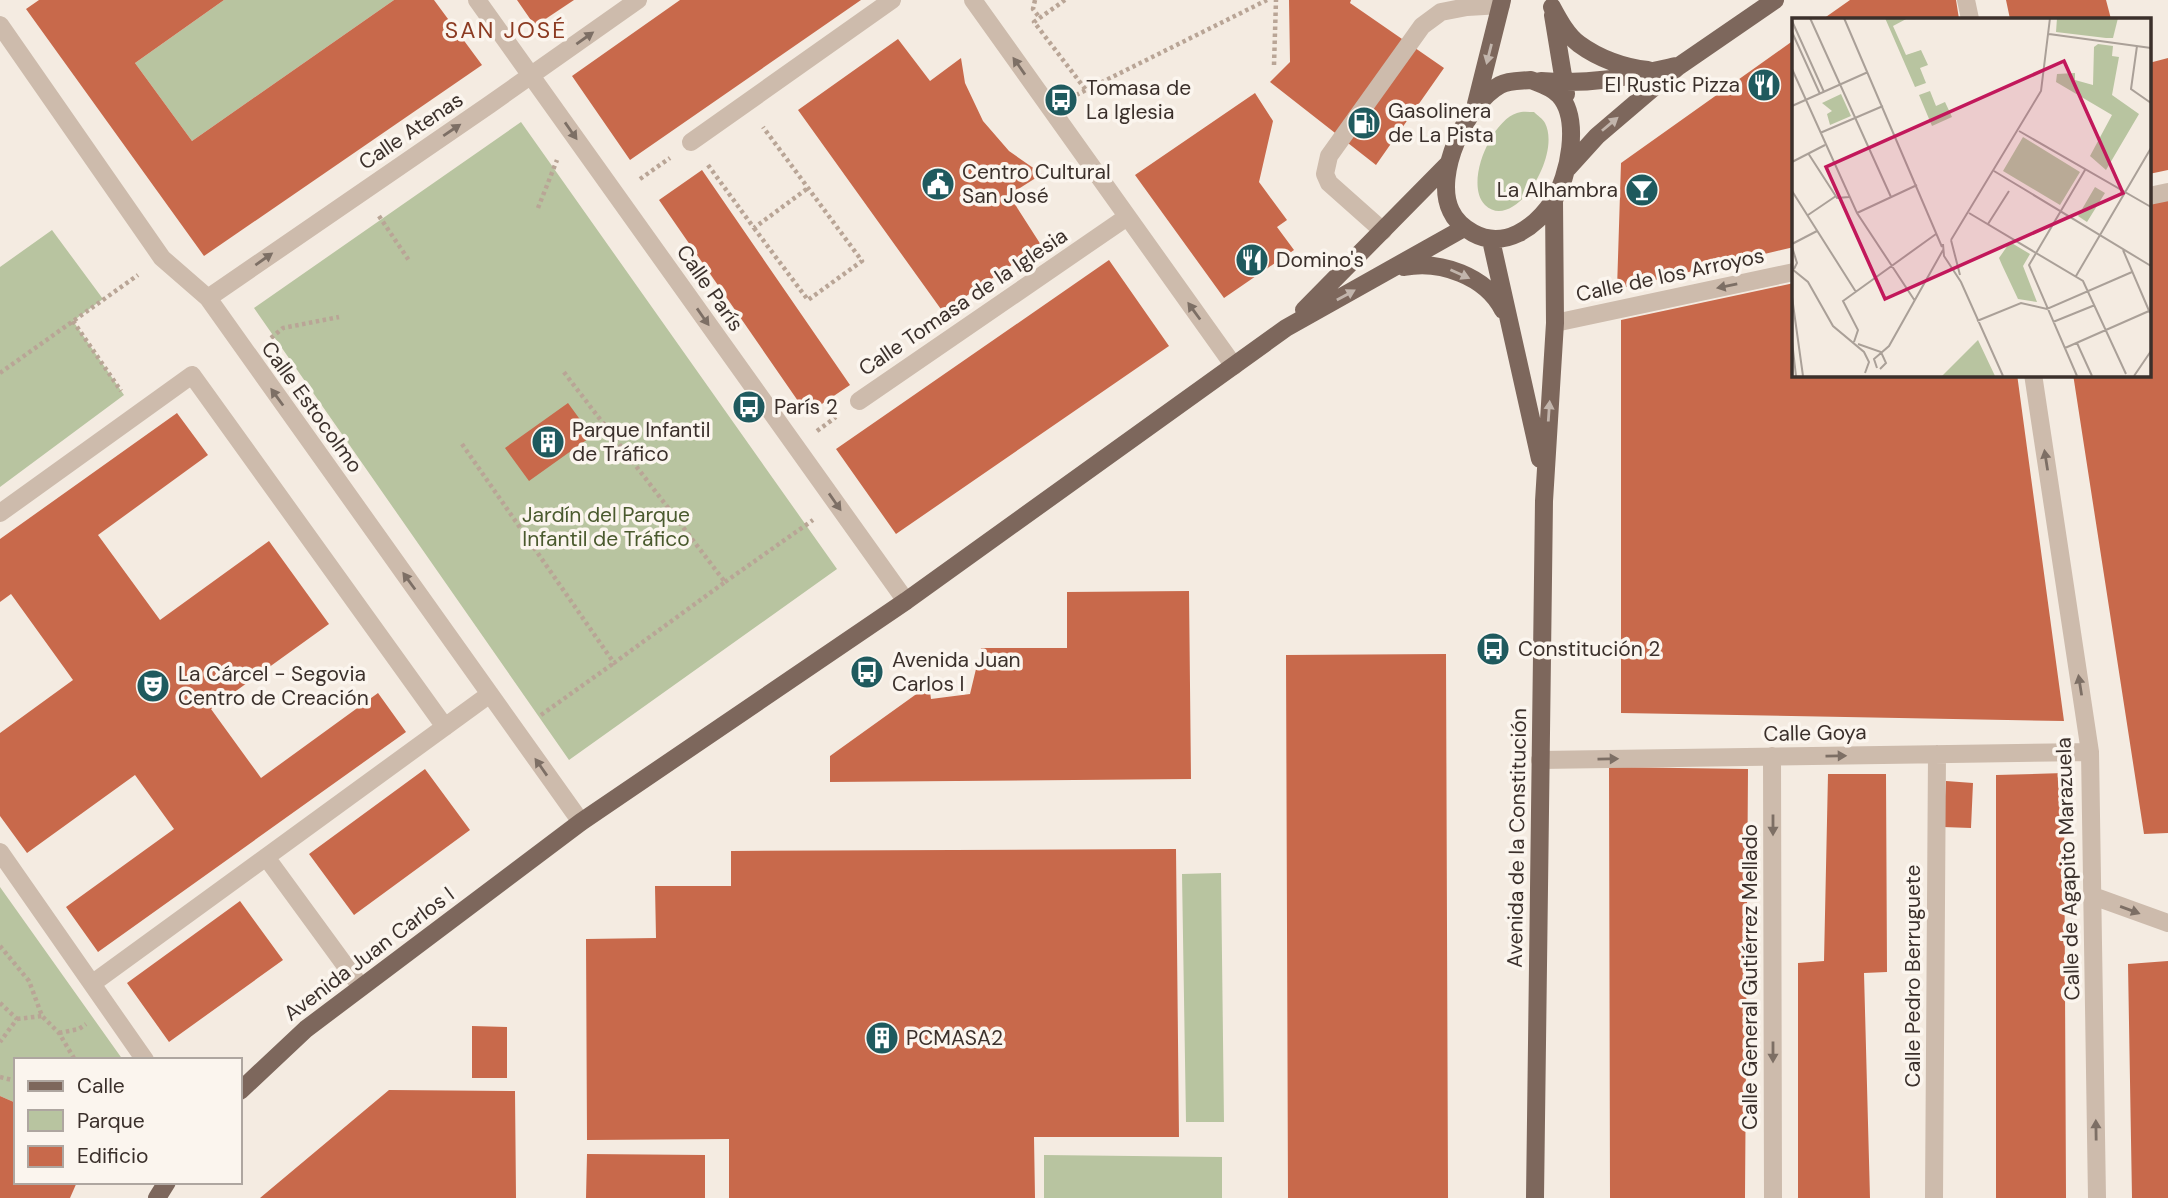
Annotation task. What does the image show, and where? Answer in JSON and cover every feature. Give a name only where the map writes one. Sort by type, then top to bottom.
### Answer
[{"type":"main road","points":[[1564,174],[1597,136],[1670,68],[1775,0]]},
{"type":"main road","points":[[1475,108],[1502,2]]},
{"type":"main road","points":[[1551,4],[1565,29],[1578,43],[1595,54],[1639,69],[1670,68]]},
{"type":"main road","points":[[1551,4],[1564,83],[1572,125],[1564,174],[1554,201],[1524,231],[1507,239],[1491,240],[1464,228],[1448,205],[1446,186],[1449,163],[1464,126],[1487,95],[1502,84],[1531,80],[1564,83],[1609,81],[1670,68]]},
{"type":"main road","points":[[1531,80],[1561,97],[1572,125]]},
{"type":"main road","name":"Avenida Juan Carlos I","points":[[1286,328],[1449,163]]},
{"type":"main road","name":"Avenida de la Constitución","points":[[1535,1198],[1545,480],[1555,323],[1554,201]]},
{"type":"main road","name":"Avenida Juan Carlos I","points":[[242,1089],[306,1029],[581,822],[906,601],[1286,328],[1464,228]]},
{"type":"main road","name":"Avenida de la Constitución","points":[[1491,240],[1545,480]]},
{"type":"main road","points":[[1394,269],[1418,264],[1463,274],[1484,287],[1499,302],[1509,321]]},
{"type":"street","name":"Calle París","points":[[477,0],[906,601]]},
{"type":"street","name":"Calle Atenas","points":[[208,298],[638,0]]},
{"type":"street","points":[[691,142],[892,0]]},
{"type":"street","points":[[973,0],[1234,366]]},
{"type":"street","points":[[1966,0],[1970,18]]},
{"type":"street","points":[[1383,230],[1329,183],[1325,174],[1329,156],[1422,26],[1441,12],[1502,2]]},
{"type":"street","name":"Calle Estocolmo","points":[[0,25],[162,258],[208,298],[581,822]]},
{"type":"street","points":[[2150,196],[2168,192]]},
{"type":"street","name":"Calle Tomasa de la Iglesia","points":[[859,401],[1127,217]]},
{"type":"street","name":"Calle de los Arroyos","points":[[1555,323],[1792,272]]},
{"type":"street","points":[[0,513],[192,375],[445,727]]},
{"type":"street","name":"Calle de Agapito Marazuela","points":[[2033,376],[2090,752],[2096,1198]]},
{"type":"street","points":[[93,983],[490,694]]},
{"type":"street","name":"Calle Goya","points":[[1540,760],[2090,752]]},
{"type":"street","name":"Calle Pedro Berruguete","points":[[1934,1198],[1937,754]]},
{"type":"street","name":"Calle General Gutiérrez Mellado","points":[[1772,757],[1773,1198]]},
{"type":"street","points":[[0,852],[144,1058]]},
{"type":"street","points":[[266,857],[361,987]]},
{"type":"street","points":[[2093,896],[2168,923]]},
{"type":"path","points":[[1035,0],[1033,9],[1040,18]]},
{"type":"path","points":[[1065,0],[1034,22],[1086,90]]},
{"type":"path","points":[[1069,99],[1267,0]]},
{"type":"path","points":[[1273,65],[1276,0]]},
{"type":"path","points":[[617,195],[691,142],[808,300],[862,261],[746,104]]},
{"type":"path","points":[[538,208],[569,129]]},
{"type":"path","points":[[754,228],[808,188]]},
{"type":"path","points":[[363,191],[410,262]]},
{"type":"path","points":[[0,373],[162,258]]},
{"type":"path","points":[[283,328],[339,317]]},
{"type":"path","points":[[73,321],[137,415]]},
{"type":"path","points":[[563,371],[725,582]]},
{"type":"path","points":[[795,446],[859,401]]},
{"type":"path","points":[[462,444],[614,663]]},
{"type":"path","points":[[517,732],[836,504]]},
{"type":"path","points":[[0,946],[29,981],[42,1016],[59,1033],[74,1058]]},
{"type":"path","points":[[0,1003],[17,1019]]},
{"type":"path","points":[[0,1042],[17,1019],[42,1016]]},
{"type":"green space","points":[[224,0],[394,0],[192,141],[135,63]]},
{"type":"green space","points":[[1519,112],[1534,112],[1545,123],[1548,137],[1547,154],[1541,171],[1521,200],[1509,209],[1497,211],[1485,205],[1479,195],[1477,183],[1483,154],[1507,118]]},
{"type":"green space","name":"Jardín del Parque Infantil de Tráfico","points":[[521,122],[837,569],[569,760],[254,308]]},
{"type":"green space","points":[[52,230],[103,299],[73,321],[124,395],[0,487],[0,267]]},
{"type":"green space","points":[[1221,873],[1224,1122],[1186,1122],[1182,874]]},
{"type":"green space","points":[[0,887],[122,1058],[14,1058],[14,1102],[0,1096]]},
{"type":"green space","points":[[1044,1155],[1222,1157],[1222,1198],[1044,1198]]},
{"type":"building","points":[[39,0],[224,0],[135,63],[192,141],[394,0],[434,0],[482,65],[204,256],[26,9]]},
{"type":"building","points":[[517,0],[574,0],[535,26]]},
{"type":"building","points":[[680,0],[861,0],[630,160],[572,76]]},
{"type":"building","name":"Gasolinera de La Pista","points":[[1289,0],[1351,0],[1350,3],[1444,68],[1376,165],[1270,82],[1290,62]]},
{"type":"building","points":[[1850,0],[1956,0],[1959,18],[1824,18]]},
{"type":"building","points":[[2006,0],[2106,0],[2111,18],[2010,18]]},
{"type":"building","name":"Centro Cultural San José","points":[[898,39],[930,81],[961,58],[965,83],[983,121],[1009,151],[1042,174],[1009,195],[1041,245],[943,312],[798,110]]},
{"type":"building","points":[[1792,41],[1792,247],[1617,289],[1621,163]]},
{"type":"building","points":[[2168,58],[2168,170],[2150,174],[2150,63]]},
{"type":"building","points":[[1255,93],[1273,121],[1259,182],[1287,220],[1277,227],[1294,250],[1224,298],[1135,175]]},
{"type":"building","points":[[702,170],[850,385],[807,414],[659,200]]},
{"type":"building","points":[[2168,197],[2168,833],[2144,834],[2073,376],[2150,376],[2150,201]]},
{"type":"building","points":[[1109,260],[1169,346],[896,534],[836,449]]},
{"type":"building","points":[[1792,283],[1792,376],[2017,376],[2064,721],[1621,713],[1621,320]]},
{"type":"building","name":"Parque Infantil de Tráfico","points":[[568,403],[592,436],[529,481],[505,448]]},
{"type":"building","name":"La Cárcel - Segovia Centro de Creación","points":[[177,413],[208,455],[98,535],[160,620],[269,541],[329,624],[211,709],[261,778],[378,693],[406,732],[98,952],[66,907],[174,829],[135,775],[27,853],[0,816],[0,733],[73,680],[11,594],[0,602],[0,539]]},
{"type":"building","points":[[1189,591],[1191,779],[830,782],[830,756],[929,685],[931,699],[970,694],[981,648],[1067,648],[1067,592]]},
{"type":"building","points":[[1446,654],[1448,1198],[1288,1198],[1286,655]]},
{"type":"building","points":[[1609,767],[1748,769],[1745,1198],[1610,1198]]},
{"type":"building","points":[[425,769],[470,830],[354,915],[309,854]]},
{"type":"building","points":[[2064,773],[2066,1198],[1996,1198],[1996,775]]},
{"type":"building","points":[[1828,774],[1886,774],[1887,972],[1864,973],[1870,1198],[1798,1198],[1798,963],[1824,961]]},
{"type":"building","points":[[1946,781],[1973,783],[1971,828],[1943,827]]},
{"type":"building","name":"PCMASA2","points":[[1176,849],[1179,1137],[1034,1137],[1035,1198],[729,1198],[729,1139],[587,1140],[586,939],[656,938],[655,886],[731,886],[731,851]]},
{"type":"building","points":[[240,901],[283,960],[169,1042],[127,983]]},
{"type":"building","points":[[2168,961],[2168,1198],[2132,1198],[2128,964]]},
{"type":"building","points":[[472,1026],[507,1027],[507,1078],[472,1078]]},
{"type":"building","points":[[389,1090],[515,1091],[516,1198],[260,1198]]},
{"type":"building","points":[[0,1096],[14,1102],[14,1184],[76,1184],[70,1198],[0,1198]]},
{"type":"building","points":[[587,1154],[705,1155],[705,1198],[586,1198]]},
{"type":"place","name":"El Rustic Pizza","points":[[1764,85]]},
{"type":"place","name":"Tomasa de La Iglesia","points":[[1061,100]]},
{"type":"place","name":"Gasolinera de La Pista","points":[[1364,123]]},
{"type":"place","name":"Centro Cultural San José","points":[[938,184]]},
{"type":"place","name":"La Alhambra","points":[[1642,190]]},
{"type":"place","name":"Domino's","points":[[1252,260]]},
{"type":"place","name":"París 2","points":[[749,407]]},
{"type":"place","name":"Parque Infantil de Tráfico","points":[[548,442]]},
{"type":"place","name":"Constitución 2","points":[[1493,649]]},
{"type":"place","name":"Avenida Juan Carlos I","points":[[867,672]]},
{"type":"place","name":"La Cárcel - Segovia Centro de Creación","points":[[153,686]]},
{"type":"place","name":"PCMASA2","points":[[882,1038]]},
{"type":"district","name":"SAN JOSÉ","points":[[506,30]]}]
